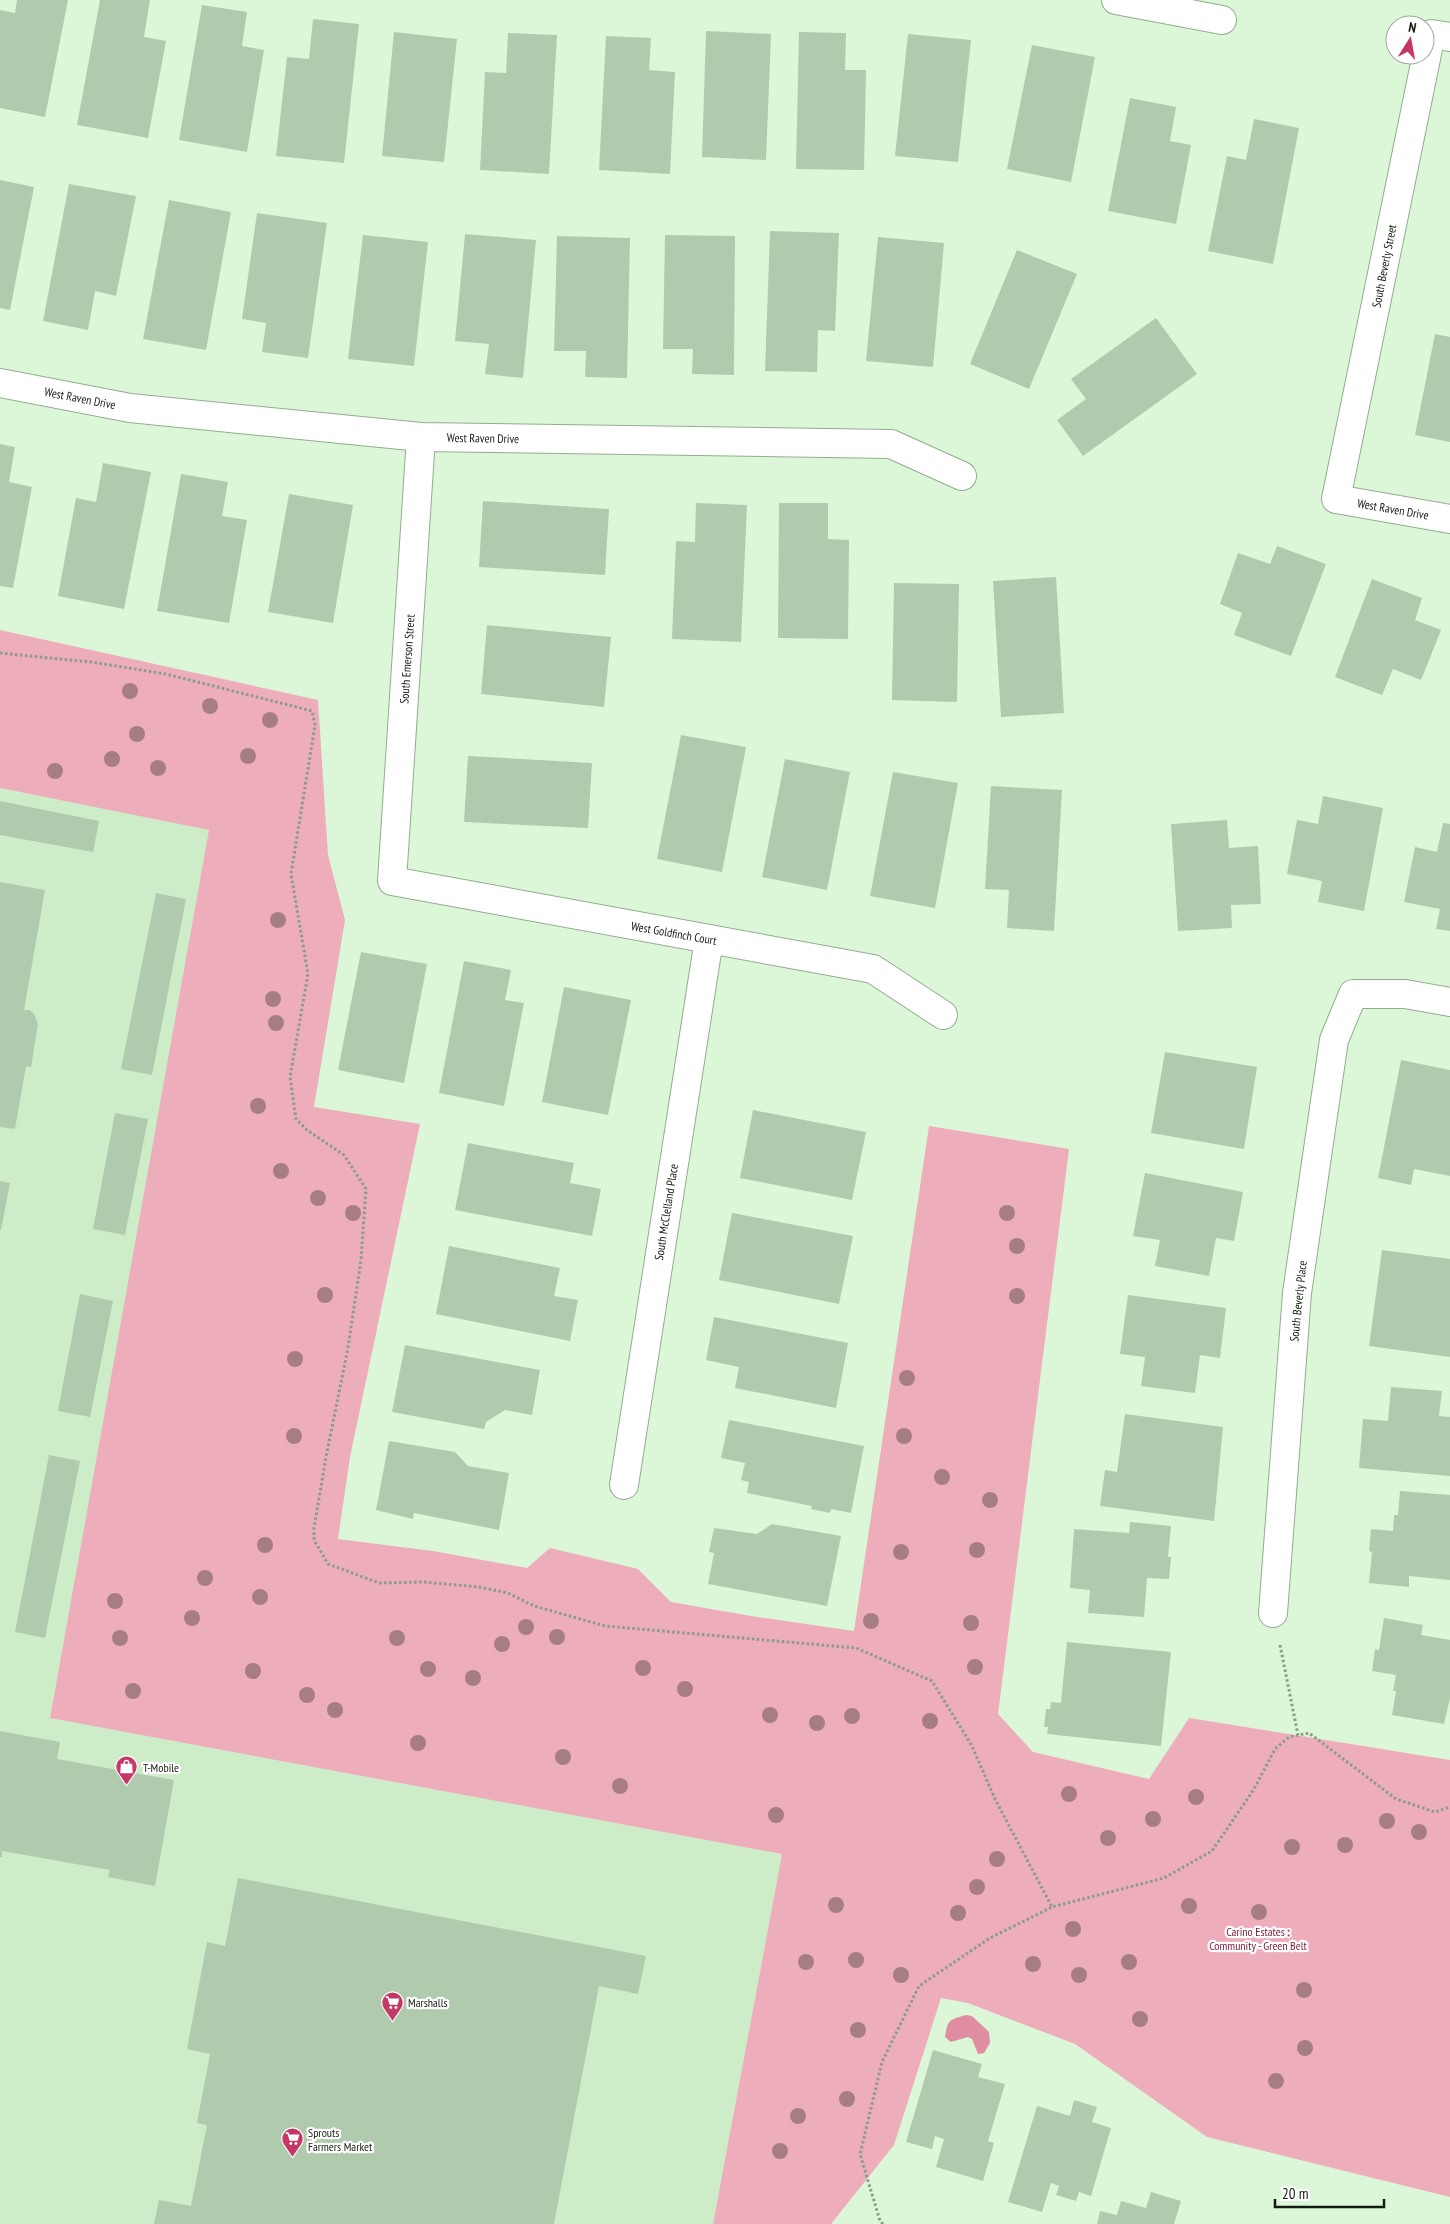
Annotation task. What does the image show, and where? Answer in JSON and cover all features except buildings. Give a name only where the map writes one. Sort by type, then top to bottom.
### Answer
[{"type":"street","points":[[1116,0],[1222,20]]},
{"type":"street","name":"South Beverly Street","points":[[1336,499],[1441,36]]},
{"type":"street","name":"West Raven Drive","points":[[0,382],[130,408],[421,437],[891,444],[962,476]]},
{"type":"street","name":"South Emerson Street","points":[[392,881],[421,437]]},
{"type":"street","name":"West Raven Drive","points":[[1336,499],[1450,519]]},
{"type":"street","name":"West Goldfinch Court","points":[[392,881],[873,969],[943,1015]]},
{"type":"street","name":"South McClelland Place","points":[[624,1485],[709,939]]},
{"type":"street","name":"South Beverly Place","points":[[1273,1612],[1297,1293],[1334,1040],[1353,994],[1405,994],[1450,1002]]},
{"type":"path","points":[[1273,1612],[1298,1736]]},
{"type":"path","points":[[883,2224],[880,2221],[860,2154],[882,2062],[919,1986],[990,1938],[1052,1907]]},
{"type":"shaded area","points":[[0,788],[210,830],[50,1718],[782,1854],[713,2224],[0,2224]]},
{"type":"shaded area","points":[[966,2015],[972,2016],[989,2032],[990,2043],[984,2053],[978,2054],[972,2039],[968,2037],[951,2042],[945,2037],[948,2023]]},
{"type":"green space","name":"Carino Estates : Community - Green Belt","points":[[0,630],[318,700],[328,855],[345,920],[314,1107],[420,1124],[350,1457],[338,1539],[433,1551],[527,1568],[550,1548],[638,1569],[671,1602],[854,1631],[929,1126],[1069,1149],[998,1714],[1033,1752],[1149,1779],[1189,1718],[1450,1760],[1450,2197],[1207,2137],[1075,2044],[968,2003],[941,1998],[894,2145],[831,2224],[713,2224],[782,1854],[50,1718],[209,830],[0,788]]},
{"type":"place","name":"T-Mobile","points":[[127,1786]]},
{"type":"place","name":"Marshalls","points":[[392,2021]]},
{"type":"place","name":"Sprouts Farmers Market","points":[[292,2158]]}]
